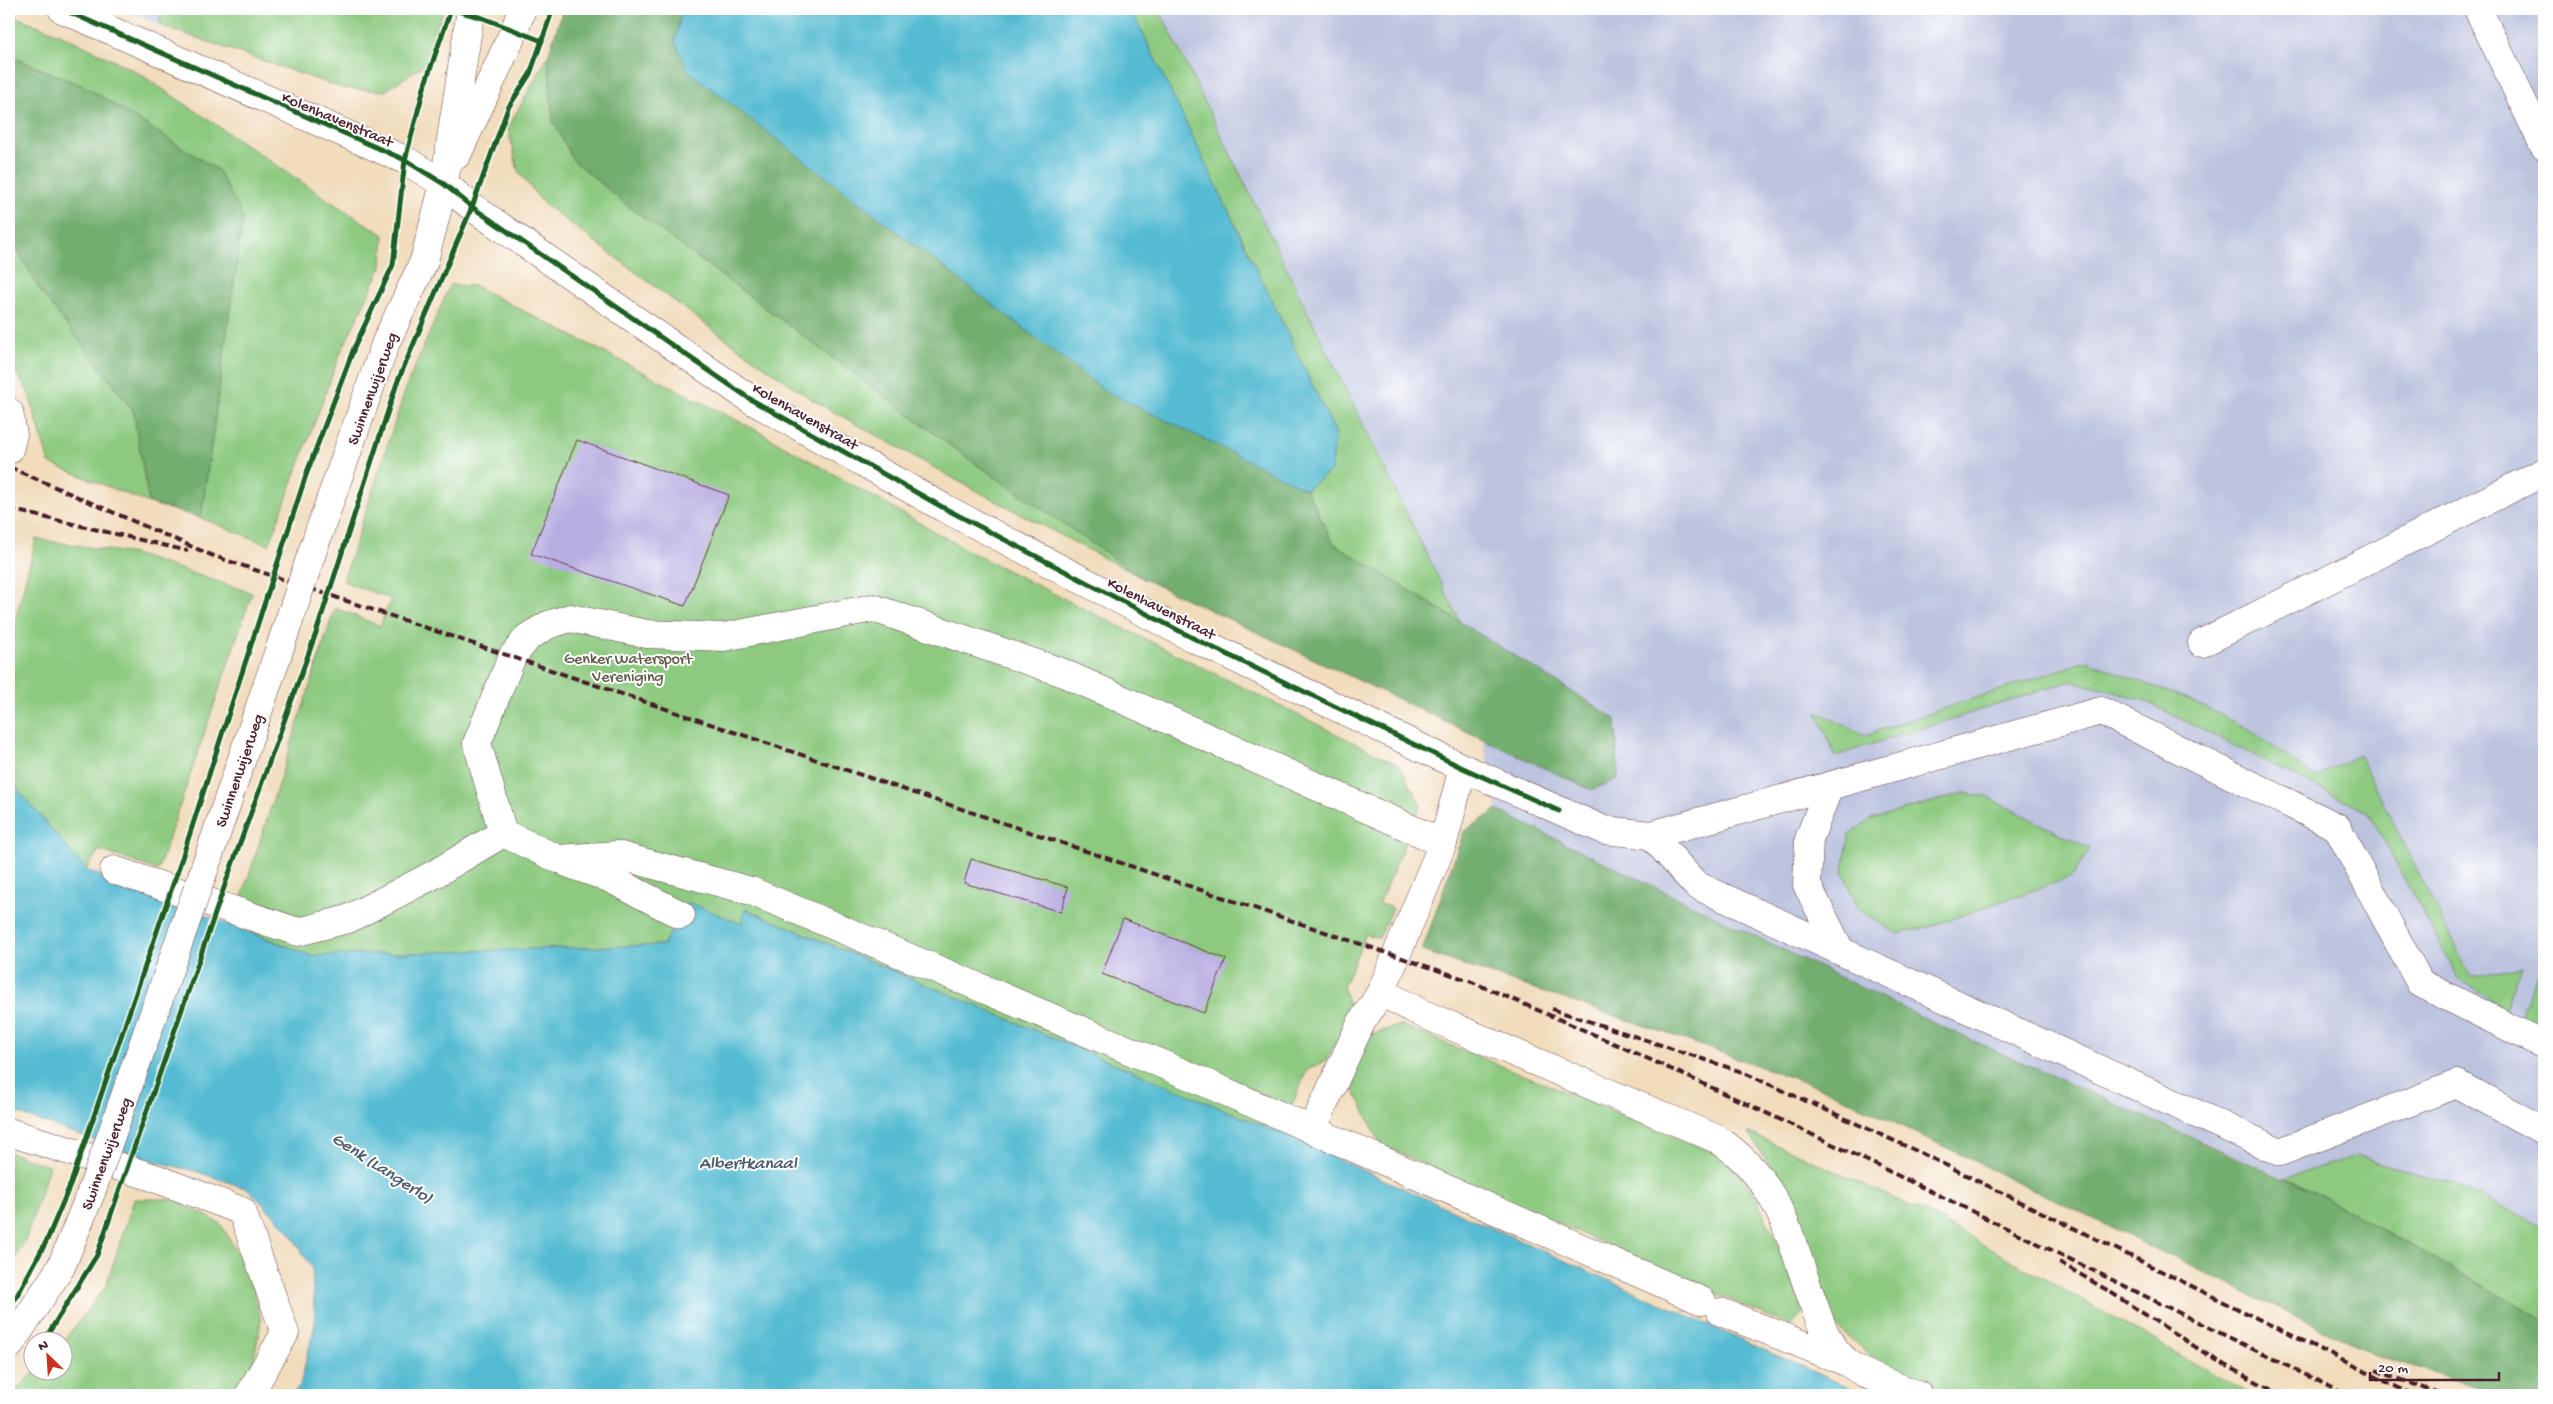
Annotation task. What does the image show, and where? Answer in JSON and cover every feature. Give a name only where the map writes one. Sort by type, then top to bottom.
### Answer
[{"type":"street","name":"Kolenhavenstraat","points":[[62,9],[405,160],[444,184],[472,207],[750,399],[944,508],[1184,633],[1463,768],[1559,811],[1604,830],[1651,835]]},
{"type":"street","name":"Swinnenwijerweg","points":[[9,1346],[61,1267],[92,1190],[386,342],[424,261],[444,184],[471,9]]},
{"type":"street","name":"Swinnenwijerweg","points":[[444,184],[515,29],[522,9]]},
{"type":"street","points":[[2478,9],[2544,146]]},
{"type":"street","points":[[9,412],[14,435],[9,450]]},
{"type":"street","points":[[2202,643],[2544,472]]},
{"type":"street","points":[[681,915],[609,878],[558,860],[503,833],[477,743],[512,657],[528,637],[548,625],[570,618],[648,634],[724,637],[873,608],[1061,672],[1443,843]]},
{"type":"street","points":[[2544,1045],[2420,983],[2337,827],[2101,711],[1651,835],[1696,885],[2280,1152],[2457,1084],[2544,1131]]},
{"type":"street","points":[[1312,1130],[1361,1023],[1381,992],[1443,843],[1463,768]]},
{"type":"street","points":[[1829,787],[1809,839],[1807,885],[1840,950]]},
{"type":"street","points":[[114,870],[298,932],[348,918],[433,875],[503,833]]},
{"type":"street","points":[[558,860],[617,855],[751,891],[1312,1130],[1918,1395]]},
{"type":"street","points":[[1381,992],[1421,1013],[1716,1139],[1738,1152],[1768,1188],[1780,1210],[1822,1327],[1833,1347],[1846,1362]]},
{"type":"street","points":[[9,1132],[152,1177],[242,1211],[286,1333],[249,1395]]},
{"type":"shaded area","points":[[126,9],[162,9],[159,25]]},
{"type":"shaded area","points":[[1159,9],[2544,9],[2544,1227],[2454,1184],[2356,1156],[2285,1178],[1942,1027],[1497,810],[1460,622]]},
{"type":"green space","points":[[162,9],[444,9],[425,64],[385,91],[342,88],[159,25]]},
{"type":"green space","points":[[563,9],[682,9],[1275,474],[1306,489],[1333,543],[1616,719],[1618,779],[1591,790],[1144,579],[966,457],[624,203],[573,160],[553,121],[548,56]]},
{"type":"green space","points":[[1131,9],[1159,9],[1460,622],[1333,543],[1306,489],[1331,471],[1336,434]]},
{"type":"green space","points":[[9,14],[64,36],[137,72],[384,235],[382,266],[340,354],[269,545],[201,518],[243,217],[86,87],[9,56]]},
{"type":"green space","points":[[9,56],[86,87],[218,170],[243,217],[201,518],[149,503],[133,410],[41,292],[9,234]]},
{"type":"green space","points":[[548,56],[553,121],[624,203],[966,457],[1144,579],[960,482],[811,399],[709,327],[543,203],[518,171],[508,128]]},
{"type":"green space","points":[[9,234],[41,292],[133,410],[149,503],[49,463],[28,391],[9,362]]},
{"type":"green space","name":"Genker Watersport Vereniging","points":[[450,285],[475,286],[756,430],[974,554],[1399,765],[1421,805],[1379,904],[1393,908],[1379,938],[1366,934],[1343,987],[1351,1010],[1326,1061],[1307,1070],[1280,1133],[746,909],[742,924],[688,903],[664,945],[312,956],[252,932],[263,906],[242,897],[335,608],[380,626],[391,599],[343,581],[407,385]]},
{"type":"green space","points":[[36,539],[134,554],[252,593],[158,870],[99,850],[86,870],[9,779],[9,644]]},
{"type":"green space","points":[[2086,661],[2190,700],[2249,729],[2315,777],[2359,755],[2470,976],[2522,966],[2505,1008],[2459,979],[2369,813],[2141,699],[2072,681],[1835,756],[1817,712],[1865,735]]},
{"type":"green space","points":[[1964,793],[1987,797],[2090,849],[2072,877],[1929,927],[1897,934],[1858,909],[1843,871],[1849,835],[1871,819]]},
{"type":"green space","points":[[1497,810],[1942,1027],[2312,1191],[2544,1319],[2544,1395],[2507,1395],[2373,1354],[1829,1091],[1663,1032],[1422,951],[1464,831]]},
{"type":"green space","points":[[2537,973],[2544,988],[2544,1027],[2520,1016]]},
{"type":"green space","points":[[1401,1025],[1720,1155],[1751,1187],[1785,1259],[1803,1313],[1790,1326],[1381,1145],[1350,1081],[1370,1035]]},
{"type":"green space","points":[[1748,1132],[1929,1214],[2251,1395],[1954,1395],[1877,1362],[1835,1325],[1795,1204]]},
{"type":"green space","points":[[9,1152],[49,1166],[26,1239],[9,1269]]},
{"type":"green space","points":[[2356,1156],[2454,1184],[2544,1227],[2544,1319],[2285,1178]]},
{"type":"green space","points":[[134,1199],[176,1199],[221,1224],[252,1280],[261,1321],[251,1374],[233,1395],[10,1395],[24,1382],[72,1382],[71,1332],[106,1286]]},
{"type":"water","points":[[682,9],[1131,9],[1336,434],[1331,471],[1306,489],[1104,390],[689,72],[675,42]]},
{"type":"water","name":"Albertkanaal","points":[[9,779],[86,870],[312,956],[663,945],[688,902],[742,924],[745,909],[1280,1133],[1865,1395],[292,1395],[300,1385],[315,1324],[312,1268],[289,1231],[248,1189],[195,1171],[153,1161],[9,1110]]},
{"type":"building","points":[[577,440],[729,495],[685,606],[531,554]]},
{"type":"building","points":[[971,859],[1068,887],[1061,912],[964,883]]},
{"type":"building","points":[[1123,919],[1226,959],[1204,1013],[1102,974]]},
{"type":"railway","points":[[9,467],[211,555],[1467,980],[1579,1028],[1800,1129],[2347,1395]]},
{"type":"railway","points":[[9,509],[188,551]]},
{"type":"railway","points":[[1552,1009],[1742,1072],[1919,1152],[2413,1395]]},
{"type":"railway","points":[[2059,1262],[2107,1290],[2211,1357],[2281,1395]]},
{"type":"railway","points":[[2376,1370],[2441,1395]]},
{"type":"cycle path","points":[[62,9],[405,160],[444,184],[472,207],[750,399],[944,508],[1193,638],[1463,768],[1559,811]]},
{"type":"cycle path","points":[[451,9],[483,18],[542,41]]},
{"type":"cycle path","points":[[9,1306],[18,1294],[47,1240],[71,1183],[181,861],[306,475],[354,348],[393,265],[405,160],[425,84],[451,9]]},
{"type":"cycle path","points":[[49,1332],[97,1255],[227,879],[316,633],[397,383],[472,207],[508,108],[530,74],[553,9]]},
{"type":"water label","name":"Genk (Langerlo)","points":[[383,1167]]}]
